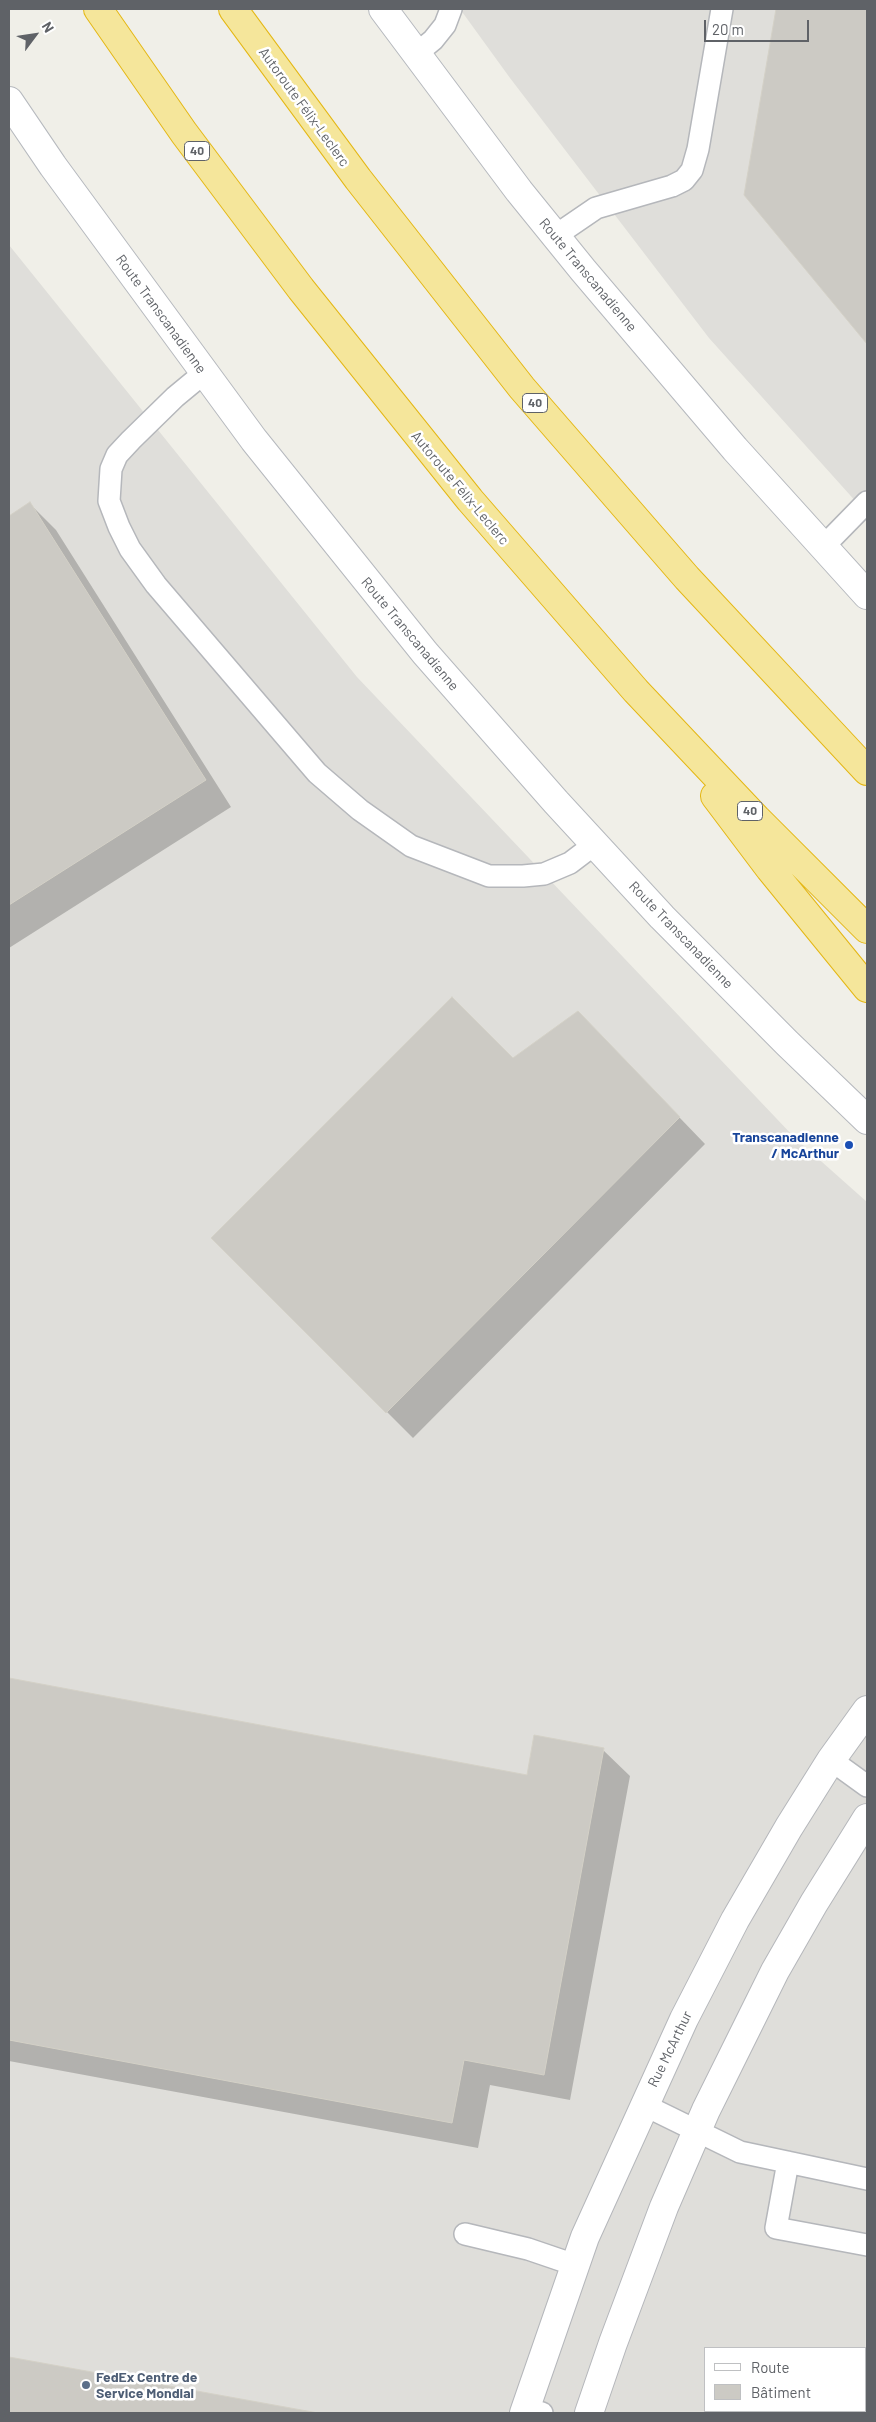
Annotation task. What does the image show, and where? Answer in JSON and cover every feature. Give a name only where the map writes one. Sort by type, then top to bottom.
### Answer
[{"type":"highway","name":"Autoroute Félix-Leclerc","points":[[98,9],[184,133],[357,362],[518,556],[636,691],[757,819],[867,929]]},
{"type":"highway","name":"Autoroute Félix-Leclerc","points":[[233,9],[358,179],[522,388],[687,578],[867,771]]},
{"type":"highway","points":[[636,691],[770,870],[867,988]]},
{"type":"main road","name":"Route Transcanadienne","points":[[383,9],[555,236],[722,434],[822,548],[867,595]]},
{"type":"main road","name":"Route Transcanadienne","points":[[9,101],[53,166],[204,373],[284,479],[425,653],[662,917],[787,1043],[867,1120]]},
{"type":"main road","name":"Rue McArthur","points":[[530,2411],[585,2237],[684,2019],[735,1920],[831,1760],[867,1710]]},
{"type":"main road","points":[[589,2413],[631,2292],[696,2131],[775,1971],[814,1903],[867,1818]]},
{"type":"lane","points":[[416,54],[434,40],[445,25],[451,9]]},
{"type":"lane","points":[[555,236],[596,208],[672,186],[684,180],[692,170],[698,149],[722,9]]},
{"type":"lane","points":[[204,373],[175,397],[131,440],[117,455],[111,469],[109,501],[119,527],[130,549],[156,585],[317,773],[360,810],[411,846],[489,876],[523,876],[544,874],[570,863],[595,844]]},
{"type":"lane","points":[[822,548],[867,502]]},
{"type":"lane","points":[[831,1760],[867,1786]]},
{"type":"lane","points":[[644,2105],[740,2152],[867,2179]]},
{"type":"lane","points":[[788,2162],[776,2228],[867,2245]]},
{"type":"lane","points":[[465,2234],[528,2249],[575,2265]]},
{"type":"shaded area","points":[[460,9],[867,9],[867,514],[709,338],[510,78]]},
{"type":"shaded area","points":[[9,245],[357,677],[795,1138],[867,1202],[867,2413],[9,2413]]},
{"type":"building","points":[[776,9],[867,9],[867,344],[744,195]]},
{"type":"building","points":[[30,502],[206,780],[9,905],[9,516]]},
{"type":"building","points":[[452,997],[513,1058],[578,1011],[680,1117],[386,1413],[211,1238]]},
{"type":"building","points":[[9,1678],[527,1775],[534,1735],[604,1748],[544,2075],[464,2060],[452,2123],[9,2040]]},
{"type":"building","name":"FedEx Centre de Service Mondial","points":[[9,2357],[318,2413],[9,2413]]},
{"type":"place","name":"Transcanadienne / McArthur","points":[[849,1145]]},
{"type":"place","name":"FedEx Centre de Service Mondial","points":[[86,2385]]}]
